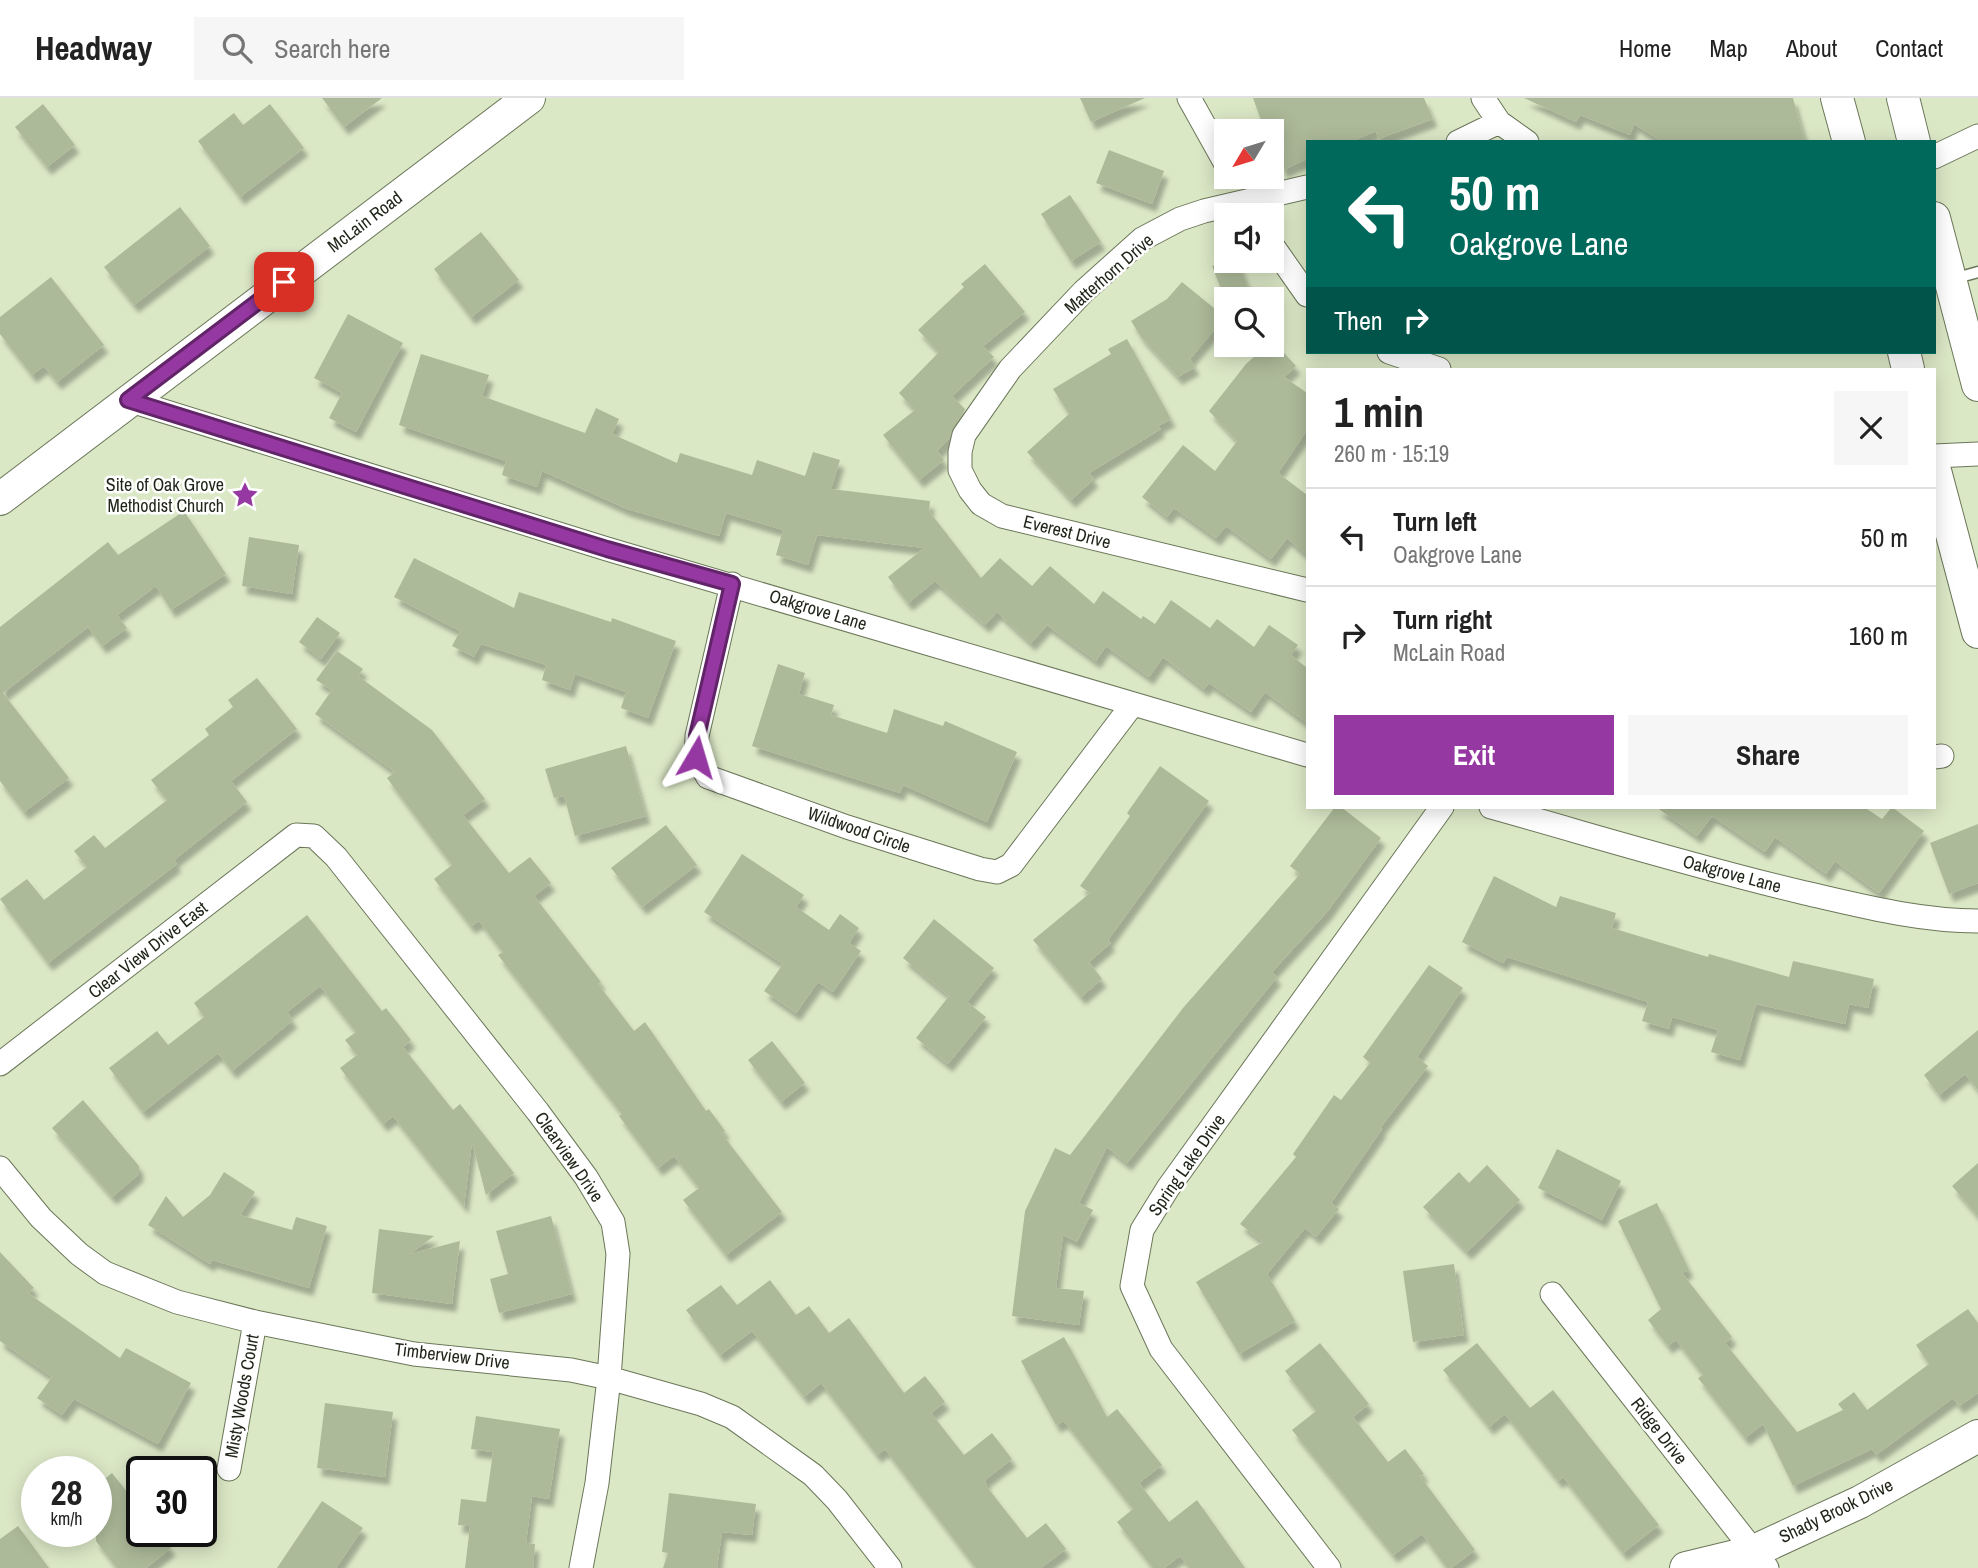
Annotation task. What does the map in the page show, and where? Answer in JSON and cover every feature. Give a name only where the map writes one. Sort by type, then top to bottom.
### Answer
[{"type":"street","name":"McLain Road","points":[[0,499],[529,98]]},
{"type":"street","points":[[1189,98],[1214,143]]},
{"type":"street","points":[[1483,98],[1499,122],[1524,140]]},
{"type":"street","points":[[1837,98],[1848,140]]},
{"type":"street","points":[[1903,98],[1914,140]]},
{"type":"street","points":[[1462,140],[1499,122]]},
{"type":"street","points":[[1936,156],[1978,136]]},
{"type":"street","name":"Matterhorn Drive","points":[[1266,203],[1306,187]]},
{"type":"street","name":"Matterhorn Drive","points":[[1010,369],[1084,291],[1143,240],[1180,219],[1214,214]]},
{"type":"street","points":[[1936,222],[1964,276],[1978,385]]},
{"type":"street","points":[[1284,262],[1306,294]]},
{"type":"street","points":[[1395,354],[1436,368]]},
{"type":"street","name":"Everest Drive","points":[[1010,369],[964,435],[962,444],[960,470],[981,504],[1002,516],[1306,590]]},
{"type":"street","name":"Oakgrove Lane","points":[[128,400],[594,545],[1306,755]]},
{"type":"street","points":[[1936,456],[1978,454]]},
{"type":"street","points":[[1936,474],[1978,632]]},
{"type":"street","name":"Wildwood Circle","points":[[732,584],[697,736],[696,757],[708,777],[847,827],[980,869],[997,872],[1011,865],[1132,705]]},
{"type":"street","name":"Spring Lake Drive","points":[[1329,1568],[1161,1349],[1132,1286],[1135,1258],[1142,1230],[1168,1188],[1441,809]]},
{"type":"street","name":"Oakgrove Lane","points":[[1497,809],[1745,878],[1895,914],[1944,921],[1978,921]]},
{"type":"street","name":"Clear View Drive East","points":[[0,1064],[296,835]]},
{"type":"street","name":"Clearview Drive","points":[[296,835],[314,836],[336,857],[538,1112],[586,1177],[613,1222],[618,1254],[610,1378],[597,1483],[581,1568]]},
{"type":"street","name":"Timberview Drive","points":[[0,1168],[41,1218],[79,1254],[105,1273],[177,1302],[255,1322],[414,1354],[570,1370],[610,1378],[701,1404],[732,1417],[813,1475],[837,1500],[890,1568]]},
{"type":"street","name":"Ridge Drive","points":[[1552,1294],[1759,1560]]},
{"type":"street","name":"Misty Woods Court","points":[[229,1469],[255,1322]]},
{"type":"street","name":"Shady Brook Drive","points":[[1686,1568],[1759,1560],[1978,1437]]},
{"type":"building","points":[[322,98],[382,98],[344,127]]},
{"type":"building","points":[[1080,98],[1145,98],[1091,122]]},
{"type":"building","points":[[1253,98],[1424,98],[1433,119],[1378,139],[1376,131],[1355,140],[1306,140],[1306,159],[1284,170],[1284,119],[1261,119]]},
{"type":"building","points":[[1524,98],[1793,98],[1804,140],[1660,140],[1634,124],[1630,135],[1580,115],[1576,122]]},
{"type":"building","points":[[43,104],[75,145],[47,167],[15,127]]},
{"type":"building","points":[[270,104],[304,148],[240,197],[198,141],[234,113],[243,125]]},
{"type":"building","points":[[1109,150],[1164,171],[1152,204],[1096,183]]},
{"type":"building","points":[[1070,195],[1101,242],[1071,261],[1041,214]]},
{"type":"building","points":[[180,207],[210,246],[134,305],[104,267]]},
{"type":"building","points":[[481,232],[519,280],[471,317],[434,269]]},
{"type":"building","points":[[985,264],[1025,312],[983,346],[994,357],[952,396],[965,409],[949,439],[937,451],[944,460],[919,480],[883,435],[915,410],[899,393],[939,352],[918,330],[964,287],[961,284]]},
{"type":"building","points":[[1215,273],[1242,273],[1248,287],[1220,287]]},
{"type":"building","points":[[51,277],[104,345],[57,382],[44,366],[32,375],[0,334],[0,317]]},
{"type":"building","points":[[1182,282],[1214,308],[1214,330],[1190,359],[1195,367],[1178,377],[1141,337],[1131,321],[1167,299]]},
{"type":"building","points":[[348,314],[403,343],[356,432],[329,418],[342,393],[314,378]]},
{"type":"building","points":[[1127,339],[1171,419],[1158,426],[1161,429],[1089,473],[1094,479],[1071,500],[1027,452],[1069,414],[1053,389],[1111,354],[1108,349]]},
{"type":"building","points":[[1284,353],[1296,366],[1284,377],[1306,392],[1306,431],[1278,473],[1306,494],[1306,554],[1287,538],[1271,559],[1226,526],[1216,538],[1174,508],[1167,517],[1142,497],[1183,445],[1215,471],[1237,441],[1209,411],[1254,357],[1284,357]]},
{"type":"building","points":[[421,354],[489,375],[482,396],[585,433],[596,408],[619,419],[612,434],[677,463],[680,453],[752,475],[757,460],[805,476],[813,452],[840,460],[831,489],[930,501],[929,511],[981,578],[1000,558],[1032,586],[1050,566],[1094,604],[1103,591],[1141,619],[1143,616],[1155,624],[1171,600],[1210,628],[1217,619],[1254,647],[1269,625],[1298,645],[1291,655],[1306,667],[1306,722],[1265,692],[1251,712],[1209,683],[1204,689],[1163,657],[1149,677],[1106,646],[1096,661],[1047,625],[1031,643],[997,612],[985,625],[935,581],[908,603],[888,577],[924,548],[817,535],[808,565],[776,555],[783,530],[726,513],[719,536],[627,509],[542,471],[537,487],[502,475],[506,461],[399,425]]},
{"type":"building","points":[[184,511],[226,574],[171,610],[156,586],[117,615],[127,628],[102,646],[88,627],[3,693],[69,778],[24,812],[0,781],[0,627],[108,542],[118,555]]},
{"type":"building","points":[[249,537],[299,545],[292,594],[242,586]]},
{"type":"building","points":[[414,558],[514,608],[519,592],[611,622],[612,618],[676,641],[648,718],[621,708],[626,692],[575,674],[570,690],[542,680],[546,665],[481,644],[474,657],[452,646],[460,631],[394,597]]},
{"type":"building","points":[[317,617],[340,633],[321,659],[299,642]]},
{"type":"building","points":[[337,651],[363,669],[358,676],[432,730],[485,799],[463,815],[509,873],[530,857],[551,883],[534,896],[601,982],[598,984],[634,1031],[645,1022],[706,1111],[709,1109],[725,1131],[722,1134],[782,1212],[726,1255],[683,1200],[699,1188],[674,1156],[658,1168],[619,1116],[622,1114],[498,955],[503,952],[479,921],[471,926],[434,879],[452,865],[387,778],[395,772],[315,714],[332,690],[316,680]]},
{"type":"building","points":[[778,664],[805,673],[799,694],[834,705],[831,715],[887,733],[894,709],[943,726],[945,721],[1017,752],[987,822],[903,785],[900,793],[752,746]]},
{"type":"building","points":[[257,678],[297,729],[231,781],[247,802],[174,860],[177,864],[48,963],[0,899],[27,879],[44,900],[87,867],[74,851],[94,835],[105,848],[167,800],[151,780],[209,735],[205,729],[233,707],[228,700]]},
{"type":"building","points":[[626,746],[646,816],[575,836],[564,796],[554,798],[545,769]]},
{"type":"building","points":[[1160,766],[1209,801],[1108,940],[1111,943],[1089,962],[1102,979],[1081,997],[1033,940],[1090,893],[1080,886],[1130,816],[1127,813]]},
{"type":"building","points":[[1333,809],[1344,809],[1381,838],[1327,912],[1272,972],[1277,977],[1127,1163],[1107,1147],[1079,1203],[1093,1210],[1077,1242],[1063,1235],[1056,1288],[1084,1291],[1079,1325],[1012,1316],[1025,1211],[1055,1148],[1070,1155],[1183,1008],[1300,874],[1290,866]]},
{"type":"building","points":[[1659,809],[1867,809],[1882,819],[1890,809],[1895,809],[1924,831],[1879,893],[1835,861],[1826,874],[1775,837],[1765,852],[1712,816],[1697,836]]},
{"type":"building","points":[[1978,824],[1978,883],[1949,894],[1930,843]]},
{"type":"building","points":[[666,825],[697,865],[642,907],[611,868]]},
{"type":"building","points":[[742,854],[804,895],[796,907],[829,930],[840,914],[859,928],[849,943],[861,951],[833,992],[818,982],[796,1013],[764,991],[783,964],[704,912]]},
{"type":"building","points":[[1494,876],[1556,907],[1560,896],[1616,913],[1612,928],[1708,957],[1709,954],[1789,977],[1793,961],[1874,979],[1868,1008],[1849,1004],[1845,1024],[1756,1004],[1740,1060],[1711,1052],[1718,1030],[1672,1017],[1669,1029],[1642,1021],[1648,1002],[1507,957],[1503,963],[1462,942]]},
{"type":"building","points":[[307,915],[382,1011],[386,1008],[411,1040],[403,1047],[453,1110],[460,1104],[514,1173],[486,1195],[472,1142],[464,1206],[393,1116],[383,1124],[340,1068],[357,1055],[345,1040],[356,1032],[320,986],[287,1012],[293,1020],[232,1071],[218,1053],[143,1112],[109,1068],[157,1031],[168,1045],[204,1017],[194,1003]]},
{"type":"building","points":[[934,919],[994,968],[967,1002],[986,1017],[948,1064],[916,1038],[949,996],[903,958]]},
{"type":"building","points":[[1429,965],[1463,988],[1417,1057],[1428,1066],[1380,1128],[1382,1129],[1331,1203],[1339,1209],[1316,1237],[1305,1228],[1267,1274],[1295,1321],[1239,1354],[1196,1282],[1263,1242],[1240,1224],[1296,1157],[1293,1154],[1334,1095],[1341,1100],[1370,1063],[1363,1057]]},
{"type":"building","points":[[1978,1030],[1978,1090],[1965,1074],[1939,1095],[1924,1075]]},
{"type":"building","points":[[772,1041],[805,1083],[781,1102],[748,1060]]},
{"type":"building","points":[[83,1100],[139,1166],[139,1174],[112,1197],[52,1128]]},
{"type":"building","points":[[1557,1149],[1621,1181],[1602,1220],[1538,1188]]},
{"type":"building","points":[[1978,1163],[1978,1216],[1952,1186]]},
{"type":"building","points":[[1487,1165],[1520,1200],[1467,1252],[1423,1207],[1459,1172],[1469,1183]]},
{"type":"building","points":[[224,1172],[255,1192],[240,1215],[292,1230],[296,1217],[327,1226],[309,1288],[212,1260],[210,1264],[148,1225],[166,1196],[183,1217],[210,1195]]},
{"type":"building","points":[[1657,1203],[1689,1270],[1682,1273],[1732,1337],[1725,1343],[1797,1432],[1843,1410],[1838,1404],[1854,1392],[1867,1410],[1929,1364],[1916,1345],[1968,1309],[1978,1323],[1978,1393],[1959,1406],[1953,1398],[1876,1455],[1872,1449],[1793,1486],[1763,1424],[1745,1438],[1698,1378],[1703,1375],[1676,1340],[1668,1346],[1648,1320],[1661,1309],[1618,1221]]},
{"type":"building","points":[[551,1216],[572,1294],[499,1313],[490,1279],[508,1274],[496,1231]]},
{"type":"building","points":[[379,1229],[434,1236],[410,1254],[460,1241],[452,1304],[372,1293]]},
{"type":"building","points":[[0,1252],[34,1288],[28,1293],[120,1358],[126,1348],[191,1383],[158,1444],[74,1399],[62,1415],[37,1398],[52,1377],[0,1341]]},
{"type":"building","points":[[1454,1264],[1464,1335],[1413,1342],[1403,1271]]},
{"type":"building","points":[[770,1280],[796,1315],[809,1306],[829,1333],[849,1318],[904,1393],[925,1376],[945,1402],[931,1413],[964,1455],[992,1433],[1012,1459],[985,1480],[987,1487],[1027,1538],[1046,1523],[1066,1549],[1041,1568],[976,1568],[885,1449],[877,1455],[821,1383],[804,1397],[752,1331],[720,1355],[686,1310],[721,1285],[737,1305]]},
{"type":"building","points":[[1064,1337],[1107,1417],[1117,1409],[1162,1465],[1139,1483],[1169,1522],[1197,1500],[1245,1568],[1189,1568],[1180,1556],[1164,1568],[1153,1568],[1117,1522],[1133,1509],[1064,1421],[1056,1425],[1021,1361]]},
{"type":"building","points":[[1320,1343],[1369,1404],[1353,1417],[1388,1462],[1405,1449],[1424,1474],[1420,1476],[1475,1550],[1451,1568],[1447,1568],[1422,1534],[1393,1555],[1292,1430],[1316,1411],[1285,1371]]},
{"type":"building","points":[[1477,1343],[1530,1408],[1553,1390],[1659,1525],[1623,1553],[1563,1477],[1558,1481],[1505,1414],[1489,1427],[1443,1370]]},
{"type":"building","points":[[325,1403],[393,1412],[385,1477],[317,1468]]},
{"type":"building","points":[[476,1416],[560,1429],[549,1499],[532,1496],[526,1543],[535,1544],[533,1568],[465,1568],[470,1526],[458,1525],[461,1499],[486,1502],[493,1452],[471,1449]]},
{"type":"building","points":[[112,1473],[126,1491],[126,1547],[171,1548],[146,1568],[117,1568],[101,1547],[112,1547]]},
{"type":"building","points":[[669,1493],[756,1504],[752,1535],[722,1532],[717,1568],[663,1568],[668,1553],[662,1552]]},
{"type":"building","points":[[322,1501],[363,1528],[336,1568],[277,1568]]},
{"type":"building","points":[[18,1526],[21,1530],[21,1547],[34,1547],[49,1568],[0,1568],[0,1539]]},
{"type":"place","name":"Site of Oak Grove Methodist Church","points":[[245,495]]},
{"type":"route","points":[[284,282],[128,400],[607,549],[732,584],[697,736],[696,757]]}]
